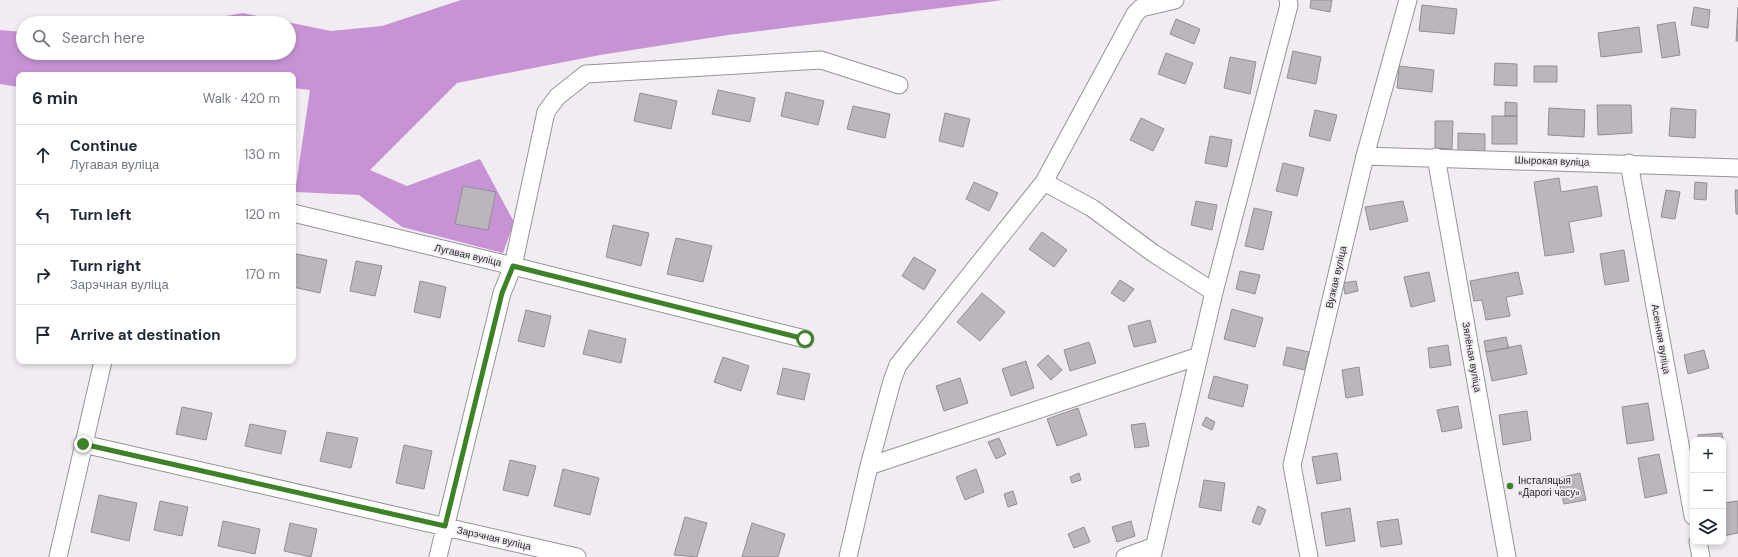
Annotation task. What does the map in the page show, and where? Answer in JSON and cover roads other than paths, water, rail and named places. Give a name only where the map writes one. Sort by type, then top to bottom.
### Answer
[{"type":"street","points":[[848,557],[869,466],[892,381],[898,365],[1044,182],[1135,14],[1141,8],[1175,0]]},
{"type":"street","points":[[1124,557],[1153,551],[1214,292],[1289,5],[1288,0]]},
{"type":"street","name":"Вузкая вуліца","points":[[1309,557],[1292,465],[1365,156],[1408,0]]},
{"type":"street","points":[[438,557],[502,293],[513,266],[546,112],[557,97],[586,74],[821,60],[899,85]]},
{"type":"street","name":"Шырокая вуліца","points":[[1365,156],[1629,163],[1738,168]]},
{"type":"street","name":"Зялёная вуліца","points":[[1436,157],[1507,557]]},
{"type":"street","name":"Асенняя вуліца","points":[[1629,163],[1692,509]]},
{"type":"street","points":[[1044,182],[1092,208],[1153,253],[1214,292]]},
{"type":"street","name":"Лугавая вуліца","points":[[296,214],[805,339]]},
{"type":"street","points":[[869,466],[1199,356]]},
{"type":"street","points":[[58,557],[83,444],[103,364]]},
{"type":"street","name":"Зарэчная вуліца","points":[[83,444],[577,557]]},
{"type":"street","points":[[1699,545],[1701,557]]},
{"type":"place","name":"Інсталяцыя «Дарогі часу»","points":[[1510,486]]}]
